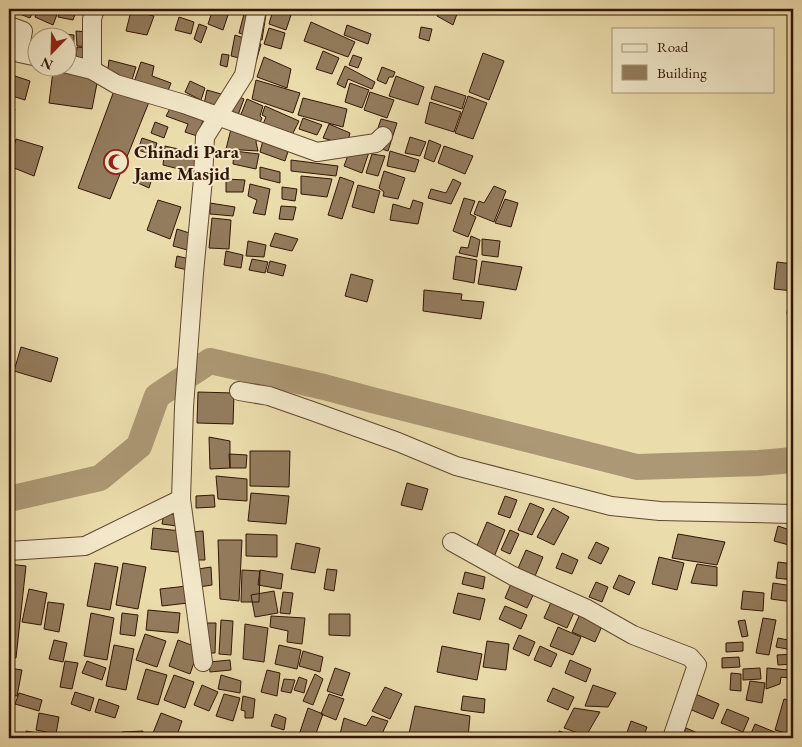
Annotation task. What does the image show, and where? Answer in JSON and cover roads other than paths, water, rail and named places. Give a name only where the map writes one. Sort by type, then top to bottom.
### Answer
[{"type":"street","points":[[92,70],[92,19],[96,9]]},
{"type":"street","points":[[203,662],[181,499],[184,407],[205,137],[244,75],[257,9]]},
{"type":"street","points":[[9,26],[23,31],[19,53],[28,55]]},
{"type":"street","points":[[78,66],[92,70],[116,84],[184,104],[316,152],[376,143],[384,136]]},
{"type":"street","points":[[239,391],[269,396],[398,442],[456,466],[611,506],[660,511],[793,514]]},
{"type":"street","points":[[9,551],[86,546],[181,499]]},
{"type":"street","points":[[452,542],[513,576],[587,609],[634,635],[690,657],[698,666],[672,738]]},
{"type":"waterway","points":[[9,499],[100,478],[139,446],[157,396],[210,361],[324,387],[637,467],[793,460]]},
{"type":"place","name":"Chinadi Para Jame Masjid","points":[[116,162]]}]
